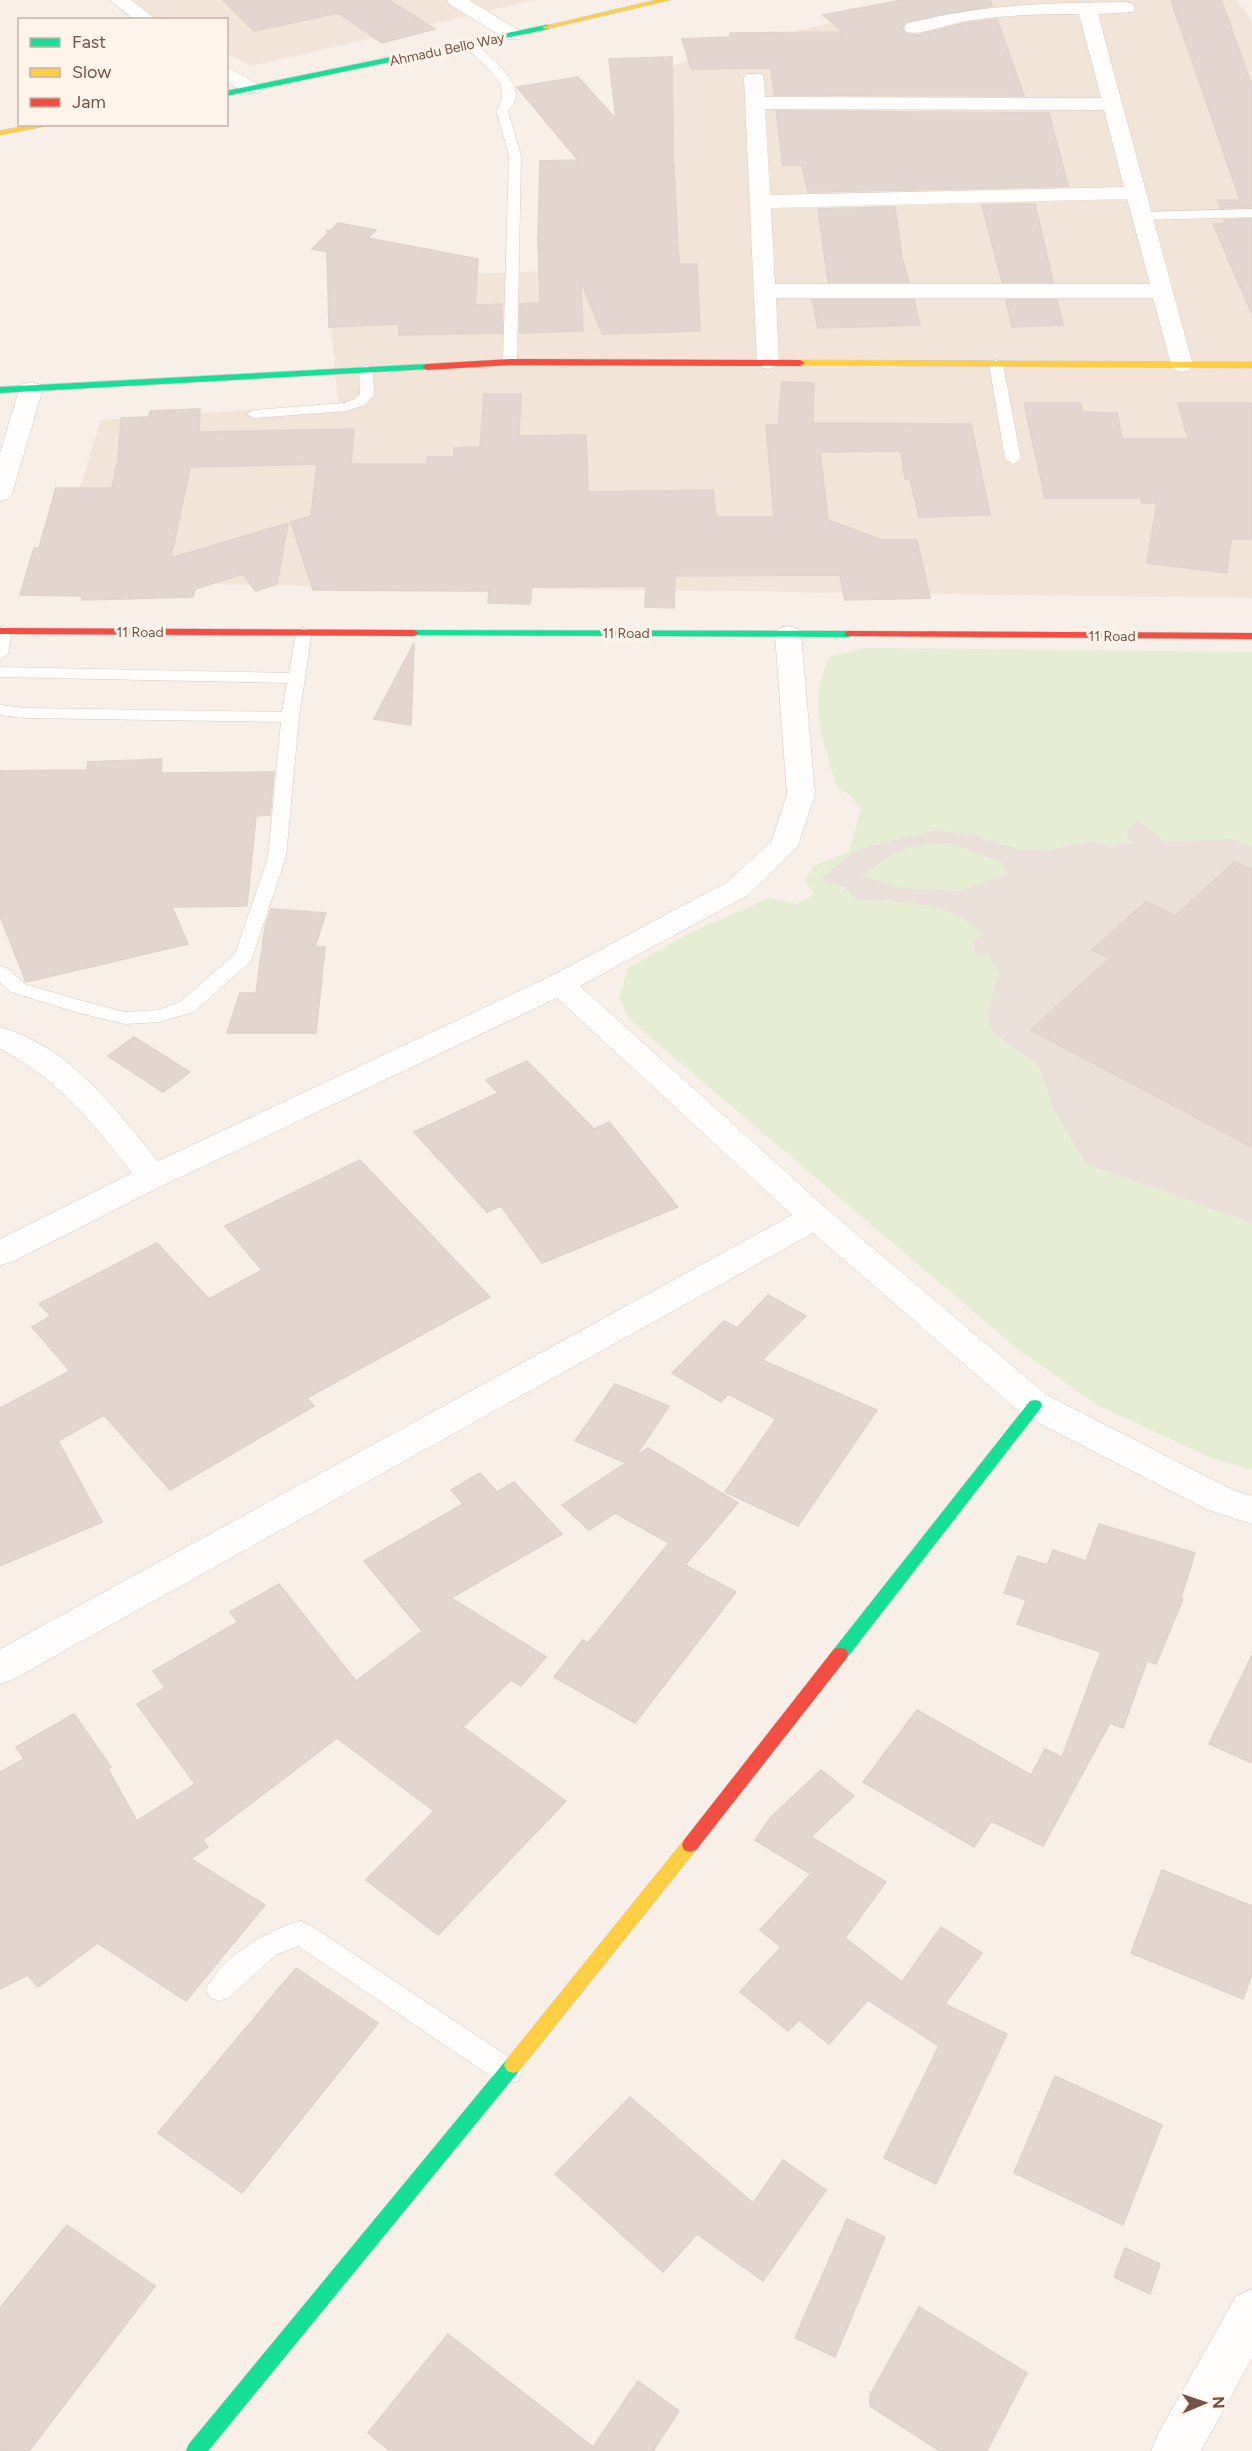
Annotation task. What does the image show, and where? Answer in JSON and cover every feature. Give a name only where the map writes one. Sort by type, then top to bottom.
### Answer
[{"type":"street","points":[[118,0],[144,18]]},
{"type":"street","name":"Ahmadu Bello Way","points":[[228,94],[513,35],[666,0]]},
{"type":"street","points":[[462,1],[513,35]]},
{"type":"street","points":[[913,28],[944,18],[976,14],[1125,8]]},
{"type":"street","points":[[1087,9],[1182,365]]},
{"type":"street","points":[[228,73],[252,89]]},
{"type":"street","points":[[754,78],[768,363]]},
{"type":"street","points":[[756,103],[1113,104]]},
{"type":"street","points":[[0,133],[41,126]]},
{"type":"street","points":[[760,202],[1136,193]]},
{"type":"street","points":[[765,291],[1163,291]]},
{"type":"street","points":[[0,390],[510,362],[1252,365]]},
{"type":"street","points":[[0,494],[31,389]]},
{"type":"street","name":"11 Road","points":[[2,631],[1252,636]]},
{"type":"street","points":[[0,1253],[153,1177],[560,984],[737,890],[784,846],[801,795],[788,634]]},
{"type":"street","points":[[560,984],[815,1217],[1035,1405],[1221,1500],[1252,1510]]},
{"type":"street","points":[[0,1037],[54,1068],[101,1114],[153,1177]]},
{"type":"street","points":[[0,1668],[815,1217]]},
{"type":"street","points":[[196,2451],[625,1928],[1035,1405]]},
{"type":"street","points":[[1175,2451],[1252,2312]]},
{"type":"lane","points":[[470,44],[504,80],[510,93],[508,103],[502,111],[515,155],[510,362]]},
{"type":"lane","points":[[1143,216],[1252,213]]},
{"type":"lane","points":[[996,364],[1013,459]]},
{"type":"lane","points":[[254,414],[346,407],[360,402],[367,395],[366,369]]},
{"type":"lane","points":[[0,654],[2,631]]},
{"type":"lane","points":[[0,972],[18,988],[75,1006],[125,1018],[159,1016],[187,1007],[244,957],[277,856],[290,717],[304,632]]},
{"type":"lane","points":[[0,672],[297,678]]},
{"type":"lane","points":[[0,710],[25,714],[290,717]]},
{"type":"lane","points":[[219,1989],[270,1944],[286,1935],[301,1933],[508,2072]]},
{"type":"shaded area","points":[[111,0],[535,0],[252,66],[228,54],[228,18],[151,18]]},
{"type":"shaded area","points":[[912,0],[1236,0],[1252,21],[1252,598],[50,582],[101,420],[338,404],[327,277],[567,271],[627,78]]},
{"type":"shaded area","points":[[1138,820],[1164,841],[1234,839],[1252,846],[1252,1223],[1086,1164],[1053,1109],[1039,1066],[993,1033],[987,1016],[999,971],[974,952],[973,941],[889,900],[859,901],[843,887],[827,883],[822,877],[858,849],[935,830],[971,834],[1021,850],[1050,849],[1095,841],[1111,847],[1131,843],[1125,833]]},
{"type":"green space","points":[[866,648],[1252,652],[1252,846],[1234,839],[1164,841],[1138,820],[1125,833],[1132,843],[1111,847],[1095,841],[1050,849],[1021,850],[971,834],[935,830],[858,849],[823,877],[827,883],[843,887],[859,901],[892,901],[942,909],[971,924],[983,935],[973,941],[974,952],[980,956],[989,954],[999,972],[987,1016],[993,1033],[1039,1066],[1053,1109],[1086,1164],[1252,1223],[1252,1470],[1212,1458],[1097,1405],[1014,1346],[629,1019],[619,997],[628,968],[688,934],[769,898],[798,904],[814,894],[805,880],[814,866],[849,852],[861,809],[852,796],[838,789],[820,724],[819,692],[829,657]]},
{"type":"green space","points":[[949,843],[1001,861],[1008,874],[959,891],[902,888],[861,876],[902,850],[921,845]]},
{"type":"building","points":[[223,0],[389,0],[435,29],[382,43],[338,13],[254,31]]},
{"type":"building","points":[[903,0],[990,0],[992,6],[905,22],[902,29],[906,34],[919,35],[966,23],[997,19],[1024,96],[774,95],[771,68],[691,69],[682,39],[730,37],[730,33],[843,32],[823,15]]},
{"type":"building","points":[[1171,0],[1221,0],[1252,86],[1252,207],[1220,208],[1217,200],[1240,200]]},
{"type":"building","points":[[672,57],[673,153],[679,264],[697,264],[700,331],[602,334],[581,281],[583,331],[520,333],[520,304],[540,303],[538,239],[540,161],[578,160],[517,87],[578,77],[616,119],[609,59]]},
{"type":"building","points":[[776,111],[1049,113],[1068,186],[808,192],[802,165],[783,165]]},
{"type":"building","points":[[1035,204],[1053,282],[1002,282],[982,205]]},
{"type":"building","points":[[895,207],[902,258],[909,282],[828,282],[818,209]]},
{"type":"building","points":[[1252,219],[1252,314],[1213,224],[1225,224],[1224,220]]},
{"type":"building","points":[[338,223],[376,230],[368,238],[478,259],[475,305],[502,304],[502,333],[399,335],[399,324],[329,327],[327,252],[312,249],[327,234],[327,230],[330,231]]},
{"type":"building","points":[[812,300],[914,300],[920,325],[818,328]]},
{"type":"building","points":[[1006,300],[1057,300],[1063,325],[1012,327]]},
{"type":"building","points":[[782,382],[814,383],[813,423],[971,424],[990,515],[919,517],[910,479],[905,479],[901,451],[820,452],[828,520],[882,540],[917,540],[930,598],[845,600],[840,575],[675,576],[674,608],[645,607],[646,586],[532,587],[530,604],[488,603],[489,591],[313,590],[291,522],[311,516],[317,464],[190,467],[171,558],[288,523],[277,584],[256,591],[243,574],[195,589],[193,597],[82,600],[82,596],[20,595],[34,548],[39,548],[56,488],[112,488],[118,460],[121,418],[149,417],[150,411],[200,409],[199,432],[354,429],[351,464],[427,464],[427,457],[454,457],[454,448],[480,447],[484,394],[521,394],[519,436],[586,435],[588,492],[713,490],[716,517],[774,517],[766,425],[778,425]]},
{"type":"building","points":[[1024,403],[1080,403],[1083,412],[1117,413],[1122,439],[1188,439],[1178,403],[1252,403],[1252,539],[1231,539],[1227,573],[1147,563],[1157,503],[1142,503],[1141,498],[1045,498]]},
{"type":"building","points":[[414,643],[411,725],[374,719]]},
{"type":"building","points":[[162,759],[161,773],[274,772],[270,815],[256,816],[247,906],[172,907],[188,944],[26,982],[0,916],[0,771],[87,770],[88,762]]},
{"type":"building","points":[[1235,862],[1252,870],[1252,1147],[1031,1030],[1110,958],[1092,950],[1146,902],[1175,916]]},
{"type":"building","points":[[271,909],[326,913],[315,947],[325,947],[316,1033],[227,1033],[240,993],[256,993],[265,927]]},
{"type":"building","points":[[134,1037],[190,1072],[163,1092],[108,1056]]},
{"type":"building","points":[[527,1061],[594,1129],[609,1122],[678,1207],[542,1263],[501,1206],[487,1212],[414,1132],[498,1093],[486,1080]]},
{"type":"building","points":[[360,1160],[490,1297],[307,1398],[314,1406],[170,1490],[104,1415],[58,1441],[102,1522],[0,1566],[0,1408],[70,1371],[32,1327],[51,1316],[39,1304],[157,1243],[209,1299],[262,1270],[225,1226]]},
{"type":"building","points":[[768,1295],[806,1316],[762,1360],[877,1410],[798,1526],[725,1492],[776,1419],[728,1394],[721,1402],[672,1373],[724,1321],[737,1328]]},
{"type":"building","points":[[615,1384],[669,1406],[635,1457],[648,1448],[738,1503],[685,1565],[736,1592],[635,1723],[554,1677],[583,1640],[588,1643],[669,1543],[615,1513],[589,1530],[562,1505],[626,1463],[575,1441]]},
{"type":"building","points":[[480,1473],[497,1492],[514,1482],[562,1534],[451,1598],[546,1657],[521,1686],[511,1680],[463,1727],[566,1801],[438,1935],[366,1880],[434,1811],[337,1738],[203,1840],[208,1847],[191,1859],[265,1905],[186,2001],[98,1943],[38,1987],[28,1975],[0,1989],[0,1772],[24,1759],[16,1747],[74,1714],[111,1767],[108,1769],[137,1821],[195,1784],[137,1704],[165,1688],[153,1671],[238,1622],[230,1612],[279,1584],[356,1681],[422,1631],[364,1561],[463,1504],[451,1490]]},
{"type":"building","points":[[1099,1524],[1195,1553],[1181,1598],[1183,1599],[1156,1664],[1147,1661],[1123,1728],[1110,1723],[1043,1846],[991,1821],[974,1847],[863,1782],[917,1710],[1031,1775],[1045,1749],[1062,1757],[1101,1652],[1017,1624],[1026,1600],[1004,1593],[1018,1556],[1047,1565],[1053,1550],[1086,1561]]},
{"type":"building","points":[[1252,1655],[1252,1763],[1209,1744]]},
{"type":"building","points":[[821,1770],[854,1796],[811,1837],[886,1882],[845,1938],[902,1982],[941,1927],[982,1953],[945,2004],[1007,2034],[936,2184],[884,2158],[939,2046],[868,2000],[829,2044],[799,2020],[788,2031],[740,1992],[781,1947],[760,1930],[811,1874],[755,1840],[771,1817]]},
{"type":"building","points":[[1162,1870],[1252,1906],[1252,1973],[1243,1999],[1131,1953]]},
{"type":"building","points":[[296,1968],[378,2023],[242,2193],[158,2133]]},
{"type":"building","points":[[1055,2076],[1162,2125],[1123,2225],[1014,2173]]},
{"type":"building","points":[[630,2097],[753,2203],[783,2160],[826,2190],[763,2281],[697,2234],[663,2272],[555,2174]]},
{"type":"building","points":[[847,2219],[885,2237],[835,2357],[795,2338]]},
{"type":"building","points":[[67,2225],[155,2286],[29,2451],[0,2451],[0,2308]]},
{"type":"building","points":[[1125,2248],[1160,2264],[1150,2294],[1114,2277]]},
{"type":"building","points":[[919,2307],[1027,2373],[987,2451],[940,2451],[870,2406],[870,2395]]},
{"type":"building","points":[[448,2334],[593,2447],[638,2381],[679,2411],[653,2451],[390,2451],[368,2433]]},
{"type":"traffic: fast","points":[[228,94],[546,27]]},
{"type":"traffic: fast","points":[[0,390],[427,367]]},
{"type":"traffic: fast","points":[[414,633],[849,634]]},
{"type":"traffic: fast","points":[[840,1654],[1035,1405]]},
{"type":"traffic: fast","points":[[196,2451],[513,2065]]},
{"type":"traffic: slow","points":[[546,27],[666,0]]},
{"type":"traffic: slow","points":[[0,133],[41,126]]},
{"type":"traffic: slow","points":[[800,363],[1252,365]]},
{"type":"traffic: slow","points":[[513,2065],[690,1845]]},
{"type":"traffic: jam","points":[[427,367],[510,362],[800,363]]},
{"type":"traffic: jam","points":[[0,631],[414,633]]},
{"type":"traffic: jam","points":[[849,634],[1252,636]]},
{"type":"traffic: jam","points":[[690,1845],[840,1654]]}]
